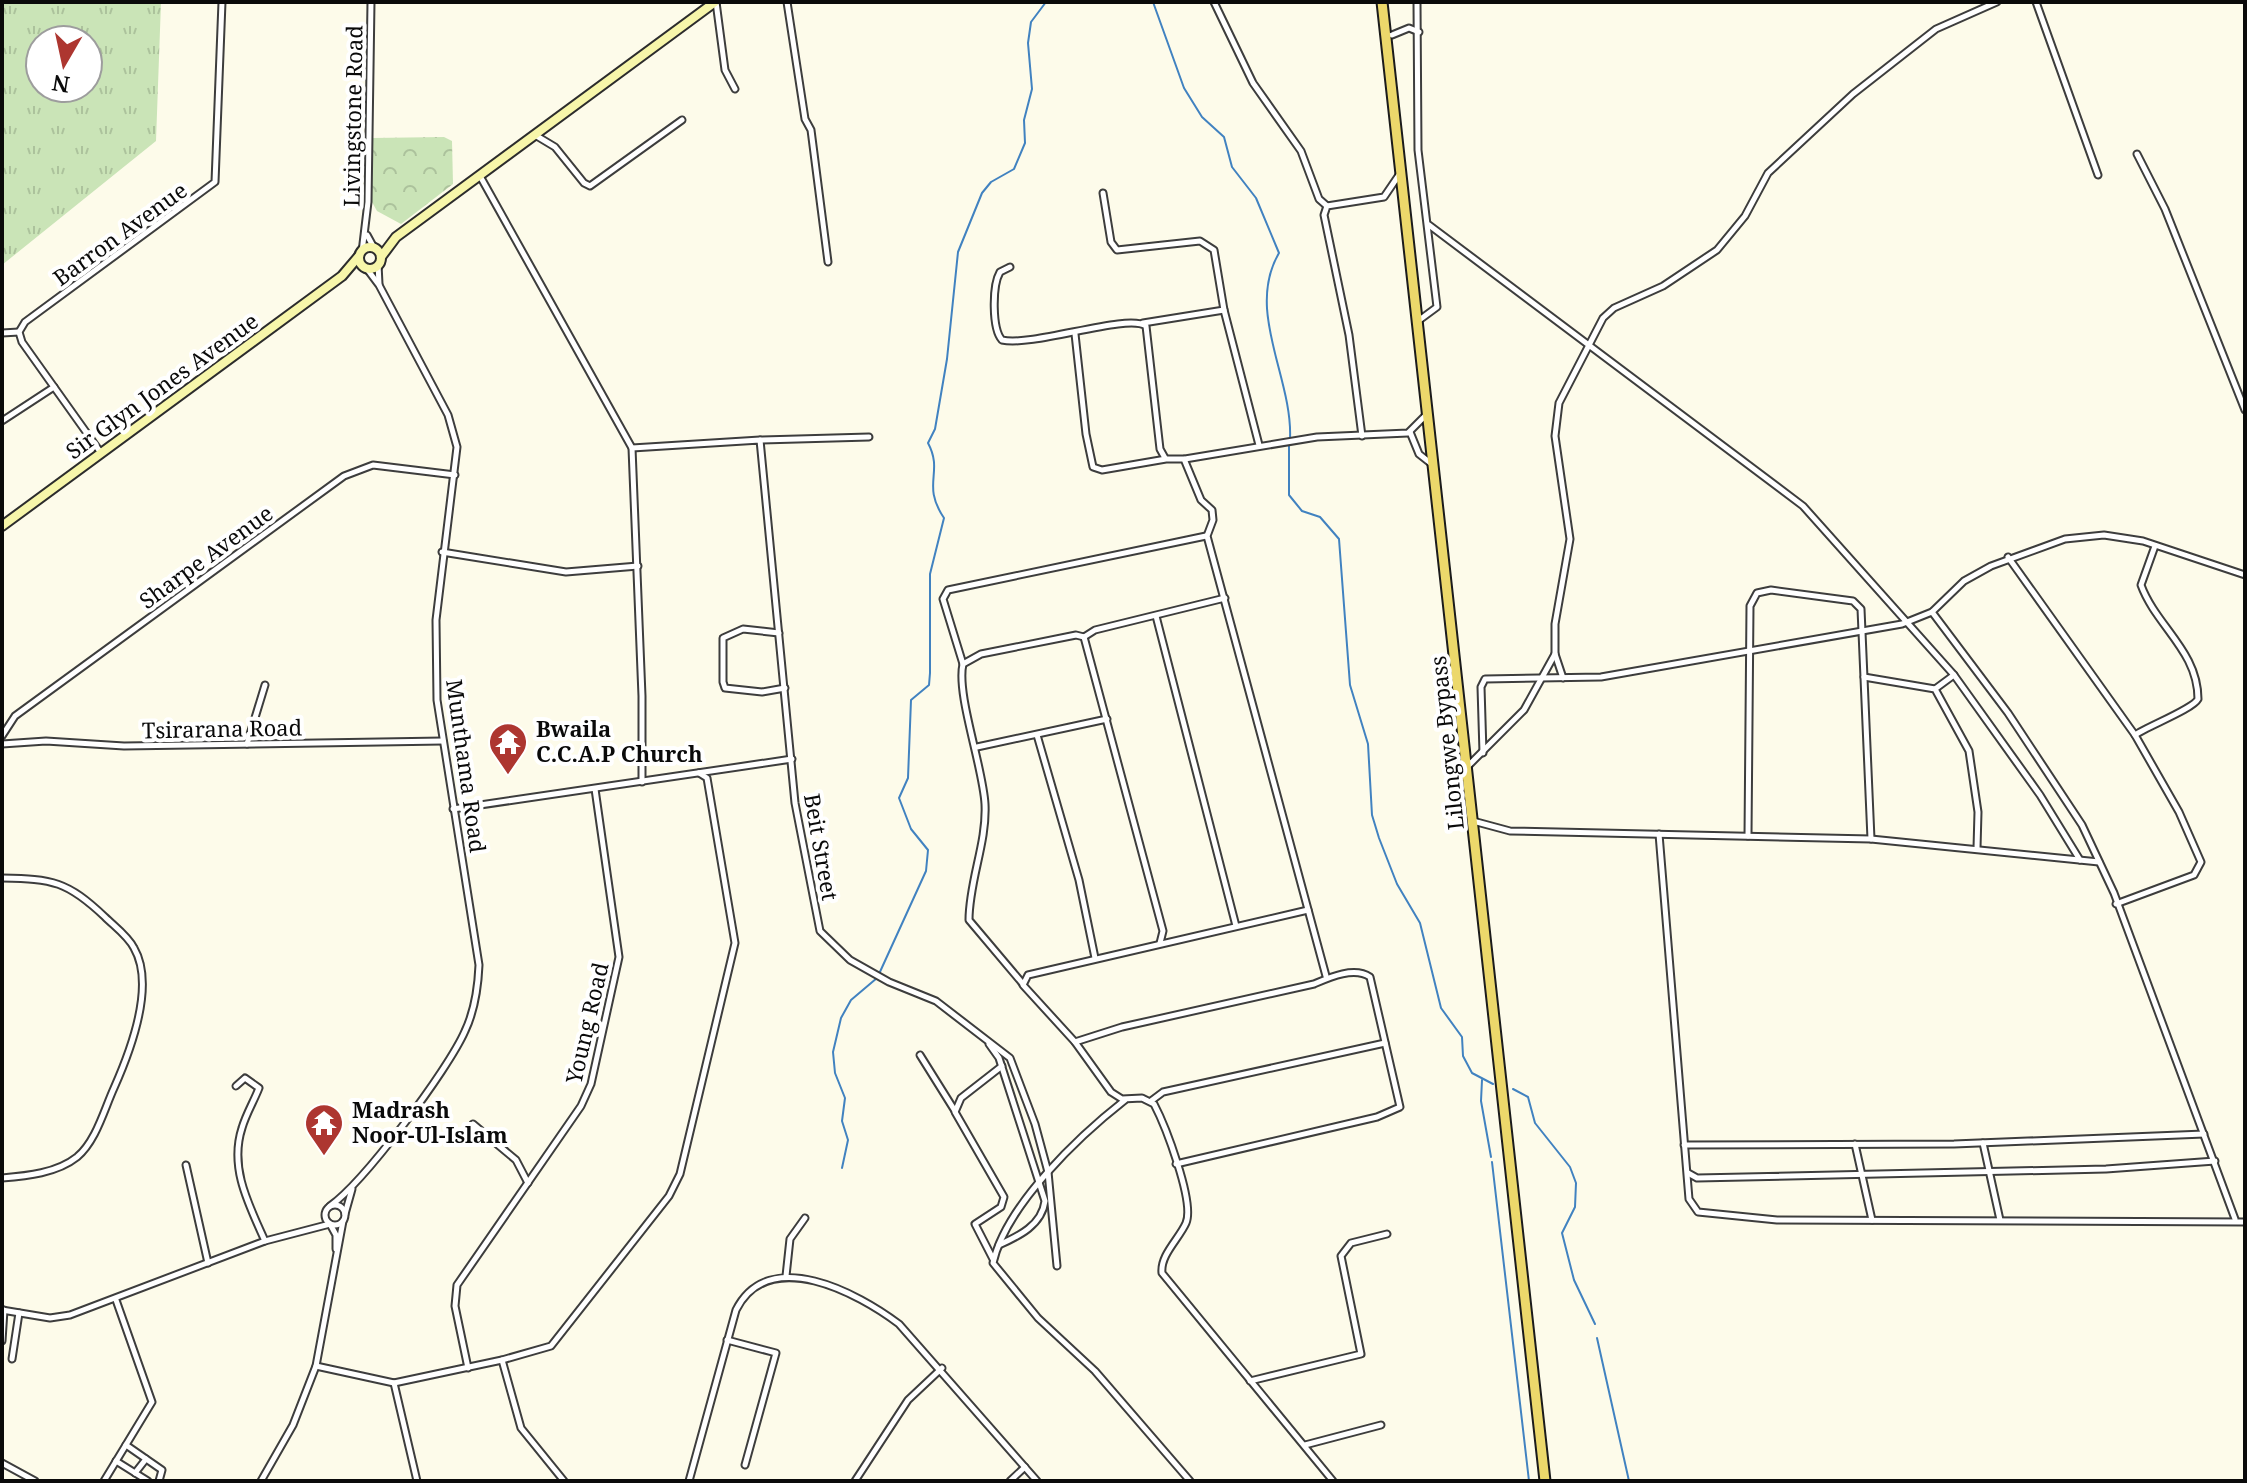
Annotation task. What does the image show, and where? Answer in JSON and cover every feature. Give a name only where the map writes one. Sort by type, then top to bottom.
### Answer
[{"type":"main road","points":[[342,276],[360,254],[396,237],[715,2]]},
{"type":"main road","name":"Lilongwe Bypass","points":[[1382,2],[1545,1481]]},
{"type":"main road","points":[[342,276],[367,269],[380,261],[396,237]]},
{"type":"main road","points":[[373,246],[380,261]]},
{"type":"main road","points":[[360,254],[360,265],[367,269]]},
{"type":"main road","name":"Sir Glyn Jones Avenue","points":[[2,526],[342,276]]},
{"type":"street","name":"Barron Avenue","points":[[19,332],[25,322],[215,182],[222,2]]},
{"type":"street","name":"Livingstone Road","points":[[360,254],[366,230],[371,2]]},
{"type":"street","points":[[715,2],[725,70],[735,89]]},
{"type":"street","points":[[787,2],[805,119],[811,130],[828,262]]},
{"type":"street","points":[[1214,2],[1253,83],[1301,151],[1319,199],[1327,206]]},
{"type":"street","points":[[1417,2],[1418,150],[1437,307],[1418,321]]},
{"type":"street","points":[[1563,678],[1555,654],[1558,595],[1569,559],[1570,539],[1555,436],[1559,403],[1603,318],[1614,308],[1663,286],[1717,250],[1752,205],[1768,173],[1853,94],[1936,29],[1997,2]]},
{"type":"street","points":[[2036,2],[2098,175]]},
{"type":"street","points":[[1392,35],[1409,28],[1419,32]]},
{"type":"street","points":[[535,135],[555,147],[584,183],[590,186],[682,120]]},
{"type":"street","points":[[2137,154],[2165,209],[2245,410]]},
{"type":"street","points":[[1387,195],[1402,170]]},
{"type":"street","points":[[479,175],[632,448],[638,566],[642,782]]},
{"type":"street","points":[[1103,193],[1111,242],[1117,250],[1200,241],[1211,246],[1259,445]]},
{"type":"street","points":[[1327,206],[1387,195],[1405,199]]},
{"type":"street","points":[[1327,206],[1325,220],[1349,335],[1362,436]]},
{"type":"street","points":[[1429,225],[1803,506],[1954,675],[1993,727],[2080,860]]},
{"type":"street","name":"Livingstone Road","points":[[366,230],[373,246]]},
{"type":"street","name":"Munthama Road","points":[[379,285],[380,261]]},
{"type":"street","points":[[1010,267],[1000,272],[996,282],[999,337],[1007,342],[1224,310]]},
{"type":"street","name":"Munthama Road","points":[[355,1185],[445,1067],[462,1038],[475,1004],[478,952],[443,741],[436,661],[442,552],[457,447],[448,415],[379,285],[367,269]]},
{"type":"street","points":[[1143,323],[1149,335],[1160,449],[1166,459]]},
{"type":"street","points":[[2,333],[19,332],[22,342],[101,453]]},
{"type":"street","points":[[1075,334],[1090,463],[1102,470],[1325,436],[1410,432],[1429,412]]},
{"type":"street","points":[[2,421],[54,387]]},
{"type":"street","points":[[1410,432],[1419,454],[1434,466]]},
{"type":"street","points":[[632,448],[869,437]]},
{"type":"street","name":"Beit Street","points":[[760,440],[795,803],[820,931],[825,939],[874,975],[936,1001],[1010,1058],[1035,1124],[1048,1172],[1057,1266]]},
{"type":"street","points":[[1184,459],[1201,500],[1214,513],[1207,536],[1326,976]]},
{"type":"street","name":"Sharpe Avenue","points":[[2,736],[15,716],[344,476],[373,465],[455,475]]},
{"type":"street","points":[[1207,536],[1199,534],[948,590],[943,599],[963,664],[961,677],[977,747],[985,812],[969,920],[1075,1042],[1111,1092],[1126,1099],[1151,1101],[1163,1092],[1385,1043]]},
{"type":"street","points":[[1483,753],[1482,682],[1489,678],[1601,677],[1909,622],[1932,612],[1964,581],[2008,557],[2065,539],[2104,535],[2155,546],[2245,575]]},
{"type":"street","points":[[2135,735],[2171,713],[2189,708],[2198,699],[2195,674],[2188,656],[2141,585],[2155,546]]},
{"type":"street","points":[[442,552],[566,572],[638,566]]},
{"type":"street","points":[[2008,557],[2135,735],[2179,812],[2201,867],[2194,875],[2116,904]]},
{"type":"street","points":[[1748,836],[1750,606],[1752,599],[1763,590],[1853,601],[1861,609],[1871,839]]},
{"type":"street","points":[[963,664],[981,654],[1076,635],[1084,637],[1095,630],[1225,598]]},
{"type":"street","points":[[1932,612],[2035,752],[2082,825],[2116,904],[2235,1219]]},
{"type":"street","points":[[1156,616],[1236,926]]},
{"type":"street","points":[[779,633],[743,629],[723,638],[723,682],[725,688],[736,691],[785,688]]},
{"type":"street","points":[[1084,637],[1163,931],[1159,944]]},
{"type":"street","points":[[1467,767],[1524,710],[1555,654]]},
{"type":"street","points":[[1864,677],[1935,689],[1954,675]]},
{"type":"street","points":[[247,744],[265,685]]},
{"type":"street","points":[[1935,689],[1969,751],[1978,812],[1977,848]]},
{"type":"street","points":[[977,747],[1107,719]]},
{"type":"street","points":[[1037,735],[1079,880],[1095,958]]},
{"type":"street","name":"Tsirarana Road","points":[[2,744],[46,741],[113,746],[443,741]]},
{"type":"street","points":[[453,809],[792,759]]},
{"type":"street","points":[[316,1366],[394,1383],[551,1346],[669,1196],[680,1174],[735,943],[707,778],[699,773]]},
{"type":"street","name":"Young Road","points":[[468,1368],[455,1306],[457,1285],[585,1099],[618,971],[618,942],[595,789]]},
{"type":"street","points":[[1473,821],[1510,831],[1871,839],[2099,862]]},
{"type":"street","points":[[1659,834],[1689,1199],[1698,1212],[1763,1219],[2235,1219],[2245,1222]]},
{"type":"street","points":[[2,878],[50,880],[67,885],[82,895],[135,950],[140,964],[140,1009],[132,1048],[84,1150],[51,1170],[2,1178]]},
{"type":"street","points":[[1023,985],[1028,975],[1308,910]]},
{"type":"street","points":[[1075,1042],[1122,1027],[1314,984],[1326,976],[1360,972],[1370,977],[1401,1103],[1396,1110],[1176,1164]]},
{"type":"street","points":[[984,1037],[1002,1066],[1045,1201],[1041,1214],[1023,1233],[999,1245]]},
{"type":"street","points":[[920,1055],[1004,1197],[1001,1207],[975,1224],[993,1260],[1038,1318],[1095,1371],[1190,1481]]},
{"type":"street","points":[[955,1112],[961,1098],[1002,1066]]},
{"type":"street","points":[[236,1086],[245,1078],[259,1088],[242,1128],[239,1156],[243,1191],[265,1241]]},
{"type":"street","points":[[993,1260],[1039,1179],[1126,1099]]},
{"type":"street","points":[[1151,1101],[1159,1113],[1176,1164],[1188,1213],[1187,1221],[1164,1260],[1162,1273],[1333,1481]]},
{"type":"street","points":[[473,1124],[516,1160],[528,1183]]},
{"type":"street","points":[[1684,1145],[1983,1143],[2204,1134]]},
{"type":"street","points":[[1983,1143],[2000,1220]]},
{"type":"street","points":[[1855,1144],[1872,1220]]},
{"type":"street","points":[[1688,1173],[1697,1178],[1861,1175],[2169,1167],[2215,1161]]},
{"type":"street","points":[[186,1165],[208,1263]]},
{"type":"street","points":[[303,1229],[355,1185]]},
{"type":"street","points":[[261,1481],[293,1425],[316,1366],[336,1249],[355,1185]]},
{"type":"street","points":[[328,1209],[341,1207],[344,1217]]},
{"type":"street","points":[[328,1209],[330,1224],[336,1235],[336,1249]]},
{"type":"street","points":[[2,1341],[3,1310],[59,1318],[116,1300],[265,1241],[330,1224],[344,1217]]},
{"type":"street","points":[[786,1276],[790,1239],[805,1218]]},
{"type":"street","points":[[1250,1381],[1361,1354],[1341,1256],[1351,1243],[1387,1234]]},
{"type":"street","points":[[689,1481],[727,1340],[745,1296],[763,1283],[786,1276],[817,1282],[879,1309],[942,1368],[1037,1481]]},
{"type":"street","points":[[104,1481],[150,1407],[151,1396],[116,1300]]},
{"type":"street","points":[[12,1359],[19,1313]]},
{"type":"street","points":[[727,1340],[776,1353],[745,1465]]},
{"type":"street","points":[[502,1360],[521,1428],[564,1481]]},
{"type":"street","points":[[855,1481],[908,1400],[942,1368]]},
{"type":"street","points":[[394,1383],[417,1481]]},
{"type":"street","points":[[1305,1445],[1381,1425]]},
{"type":"street","points":[[126,1445],[162,1470],[159,1481]]},
{"type":"street","points":[[135,1473],[146,1459]]},
{"type":"street","points":[[116,1461],[148,1481]]},
{"type":"street","points":[[2,1463],[35,1481]]},
{"type":"street","points":[[1010,1481],[1025,1467]]},
{"type":"green space","points":[[2,2],[161,2],[156,141],[2,265]]},
{"type":"green space","points":[[444,137],[452,141],[453,184],[401,224],[377,211],[372,202],[372,138]]},
{"type":"waterway","points":[[879,974],[926,871],[928,850],[911,829],[899,798],[908,778],[911,700],[929,685],[930,574],[944,518],[934,496],[934,463],[928,443],[935,429],[947,359],[958,252],[982,193],[991,182],[1014,169],[1025,143],[1024,120],[1032,89],[1028,43],[1031,22],[1046,2]]},
{"type":"waterway","points":[[1153,2],[1184,88],[1202,117],[1224,137],[1232,167],[1256,198],[1279,253],[1270,275],[1268,321],[1285,392],[1290,439]]},
{"type":"waterway","points":[[1289,445],[1289,495],[1302,511],[1320,517],[1339,539],[1350,685],[1368,744],[1372,815],[1379,838],[1397,884],[1420,923],[1441,1008],[1462,1037],[1463,1056],[1472,1073],[1493,1084]]},
{"type":"waterway","points":[[842,1168],[848,1140],[842,1121],[845,1098],[835,1073],[833,1052],[841,1018],[851,1000],[877,978]]},
{"type":"waterway","points":[[1482,1080],[1481,1101],[1491,1157]]},
{"type":"waterway","points":[[1513,1089],[1528,1097],[1535,1123],[1570,1167],[1576,1183],[1575,1207],[1562,1233],[1574,1280],[1595,1324]]},
{"type":"waterway","points":[[1492,1162],[1529,1481]]},
{"type":"waterway","points":[[1597,1338],[1629,1481]]},
{"type":"place","name":"Bwaila C.C.A.P Church","points":[[508,776]]},
{"type":"place","name":"Madrash Noor-Ul-Islam","points":[[324,1157]]}]
